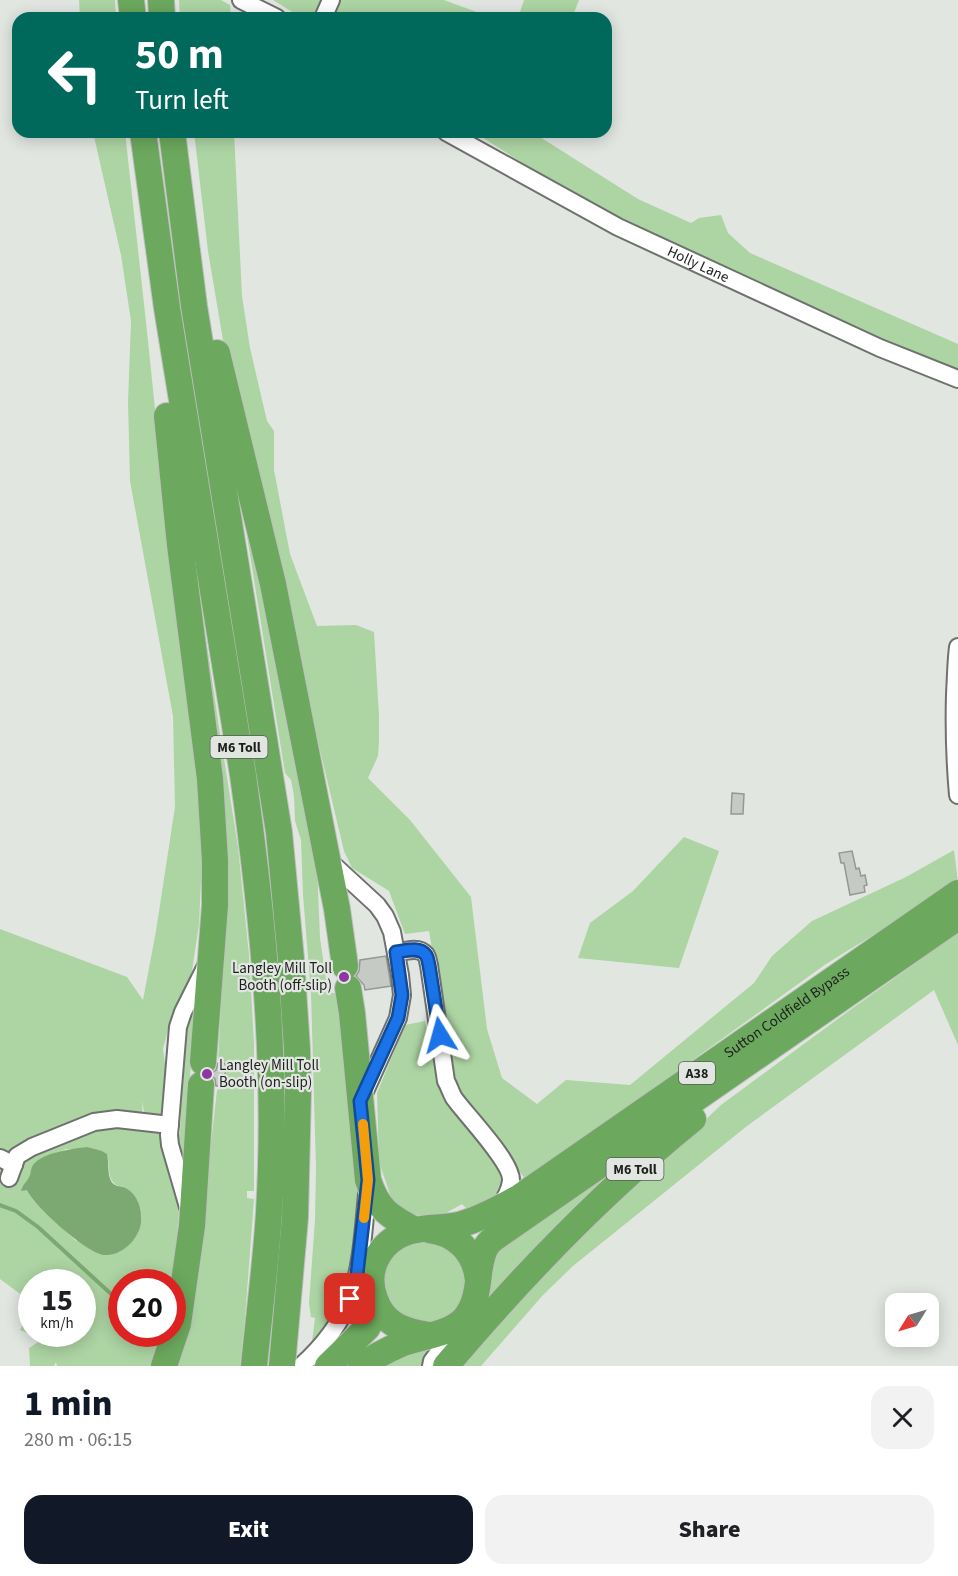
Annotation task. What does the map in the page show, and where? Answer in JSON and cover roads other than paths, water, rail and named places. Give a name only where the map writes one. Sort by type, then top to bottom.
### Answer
[{"type":"highway","name":"M6 Toll","points":[[142,138],[156,319],[170,433],[180,545],[210,779],[215,883],[212,956],[192,1226],[178,1324],[164,1366]]},
{"type":"highway","name":"M6 Toll","points":[[143,138],[197,502],[243,775],[265,958],[271,1080],[271,1147],[269,1212],[254,1366]]},
{"type":"highway","name":"M6 Toll","points":[[174,138],[194,306],[279,832],[286,896],[297,1049],[297,1154],[295,1218],[282,1366]]},
{"type":"highway","points":[[174,138],[212,334],[273,584],[337,909],[368,1180],[379,1205],[390,1216],[420,1230],[446,1233],[459,1241],[474,1261],[478,1285]]},
{"type":"highway","name":"Sutton Coldfield Bypass","points":[[376,1303],[372,1291],[372,1267],[381,1250],[391,1241],[402,1234],[462,1224],[520,1197],[958,893]]},
{"type":"highway","name":"Sutton Coldfield Bypass","points":[[465,1318],[474,1302],[483,1254],[489,1244],[502,1232],[958,917]]},
{"type":"highway","name":"M6 Toll","points":[[446,1366],[545,1254],[658,1147],[844,995]]},
{"type":"highway","points":[[376,1303],[393,1323],[408,1332],[429,1335]]},
{"type":"highway","points":[[328,1366],[367,1328],[374,1316],[376,1303]]},
{"type":"highway","points":[[361,1366],[378,1354],[402,1343],[449,1329],[465,1318]]},
{"type":"street","points":[[241,0],[264,12]]},
{"type":"street","name":"Holly Lane","points":[[457,138],[618,227],[880,348],[958,379]]},
{"type":"street","points":[[958,647],[955,765],[958,795]]},
{"type":"street","points":[[327,858],[377,905],[385,916],[392,932],[402,995],[398,1018],[360,1101]]},
{"type":"street","points":[[396,952],[412,950],[426,955],[446,1081],[453,1097],[510,1173],[508,1194],[500,1208]]},
{"type":"street","points":[[192,1226],[169,1135],[178,1027],[183,1012],[212,956]]},
{"type":"street","points":[[8,1167],[17,1156],[32,1147],[94,1122],[117,1119],[170,1125]]},
{"type":"street","points":[[301,1366],[338,1322],[350,1299],[357,1274],[368,1180]]},
{"type":"street","points":[[431,1366],[432,1361],[465,1318]]},
{"type":"waterway","points":[[0,1205],[16,1211],[38,1227],[108,1291]]},
{"type":"place","name":"Langley Mill Toll Booth (off-slip)","points":[[344,977]]},
{"type":"place","name":"Langley Mill Toll Booth (on-slip)","points":[[207,1074]]}]
